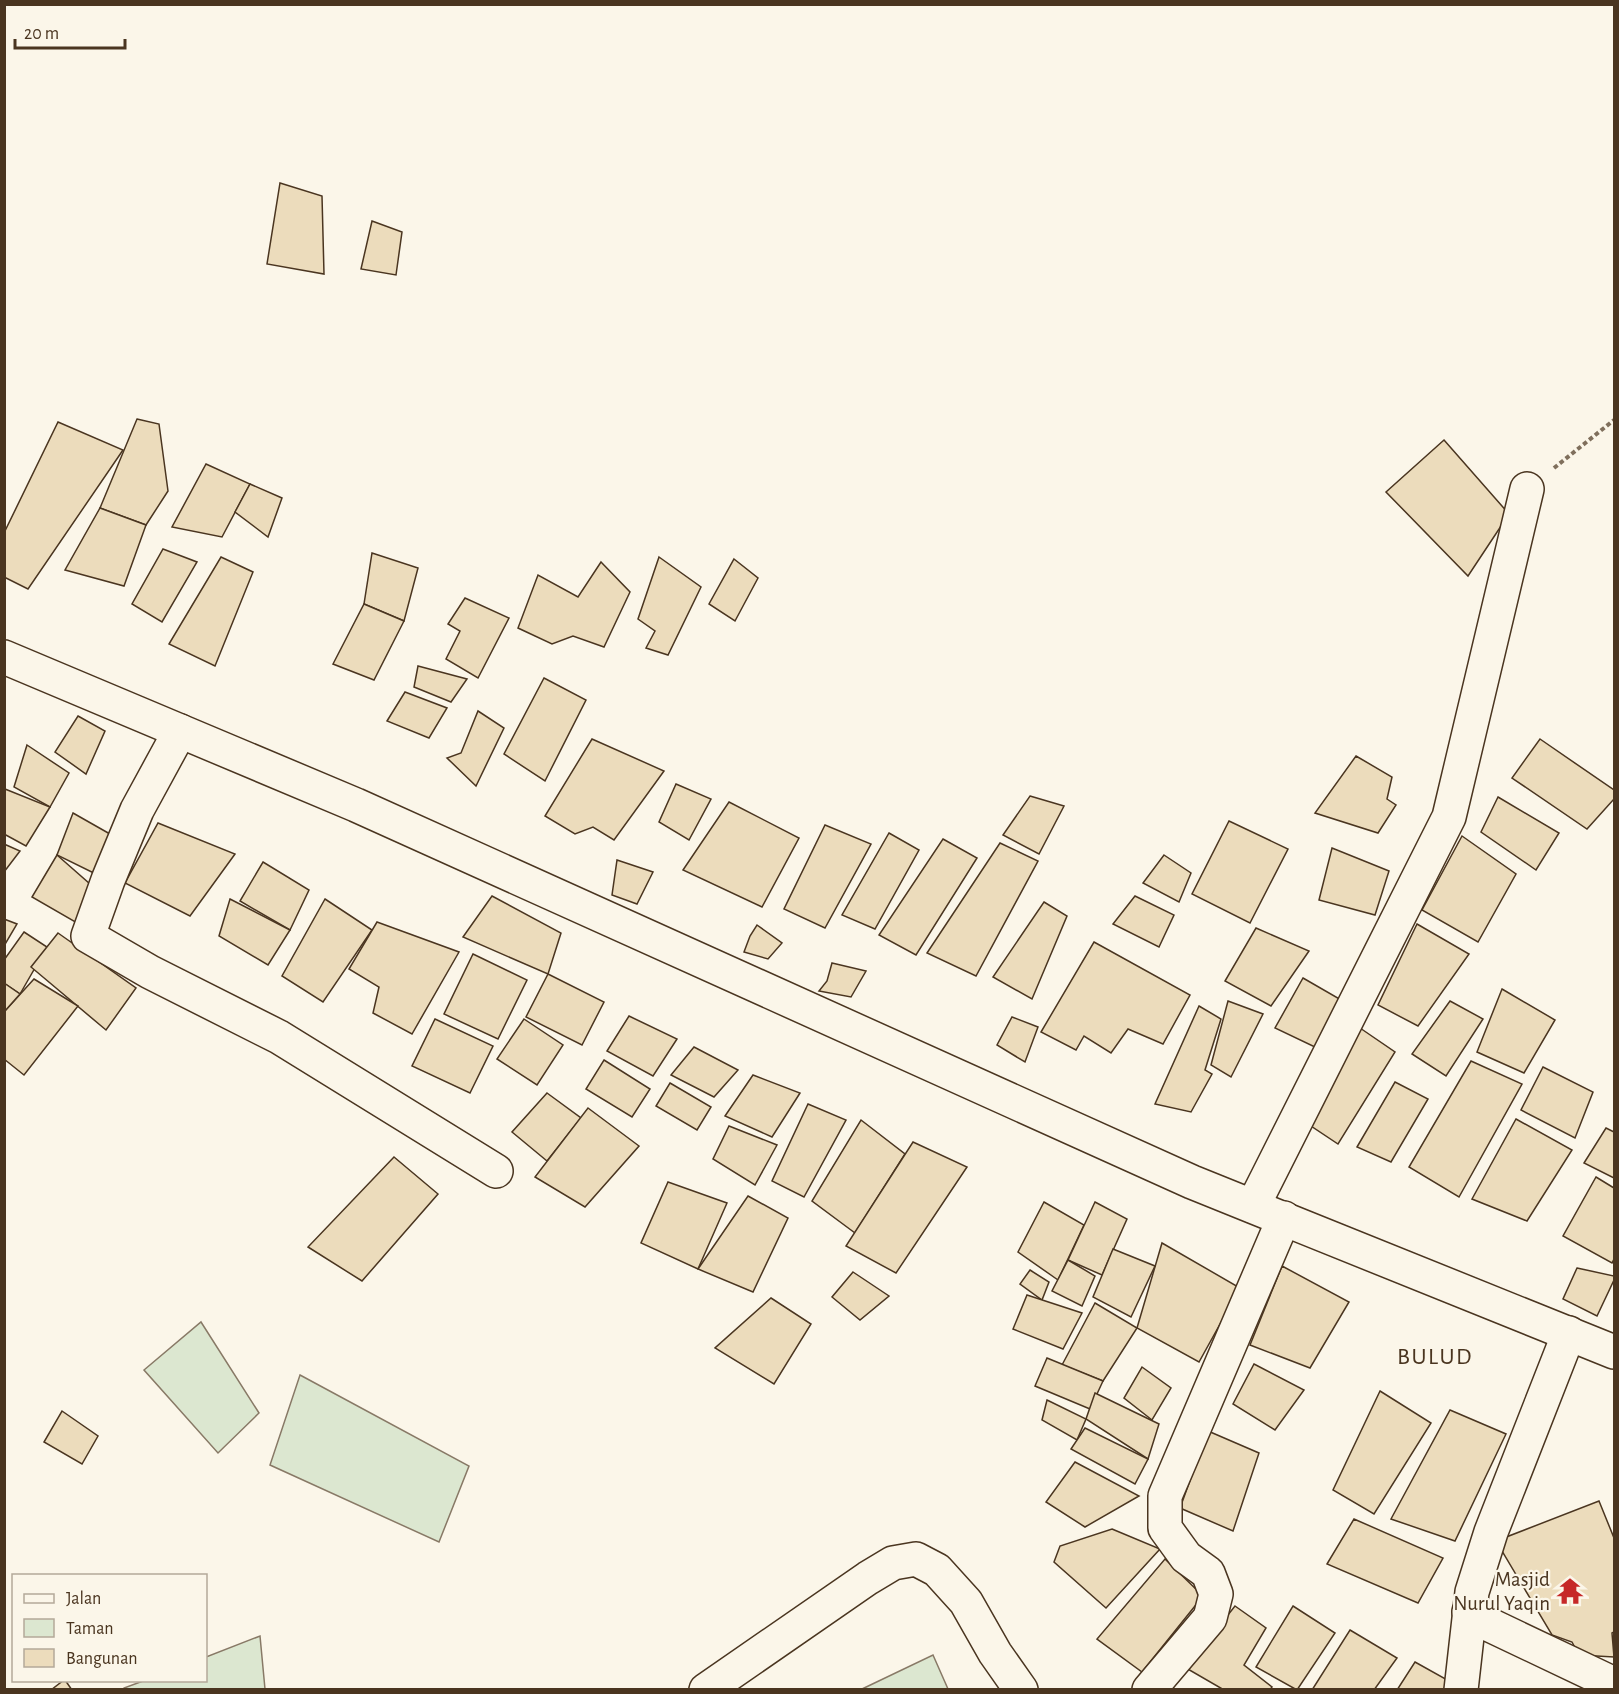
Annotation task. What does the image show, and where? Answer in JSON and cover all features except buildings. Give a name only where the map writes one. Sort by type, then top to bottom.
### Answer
[{"type":"street","points":[[1253,1206],[1449,818],[1527,489]]},
{"type":"street","points":[[4,657],[356,805],[1181,1177],[1614,1352]]},
{"type":"street","points":[[180,731],[137,810],[108,879],[88,936],[150,972],[279,1037],[496,1171]]},
{"type":"street","points":[[1149,1689],[1210,1618],[1216,1594],[1208,1573],[1186,1557],[1165,1528],[1166,1496],[1284,1218]]},
{"type":"street","points":[[1461,1689],[1472,1592],[1491,1532],[1569,1333]]},
{"type":"street","points":[[706,1689],[868,1578],[893,1563],[916,1559],[937,1570],[966,1602],[995,1653],[1021,1689]]},
{"type":"street","points":[[1469,1612],[1490,1625],[1614,1684]]},
{"type":"path","points":[[1527,489],[1614,420]]},
{"type":"green space","points":[[201,1322],[259,1413],[218,1453],[144,1370]]},
{"type":"green space","points":[[300,1375],[469,1466],[439,1542],[270,1465]]},
{"type":"green space","points":[[260,1636],[265,1689],[124,1689],[140,1682],[207,1682],[207,1657]]},
{"type":"green space","points":[[933,1655],[948,1689],[862,1689]]},
{"type":"place","name":"Masjid Nurul Yaqin","points":[[1570,1591]]},
{"type":"district","name":"BULUD","points":[[1435,1356]]}]
